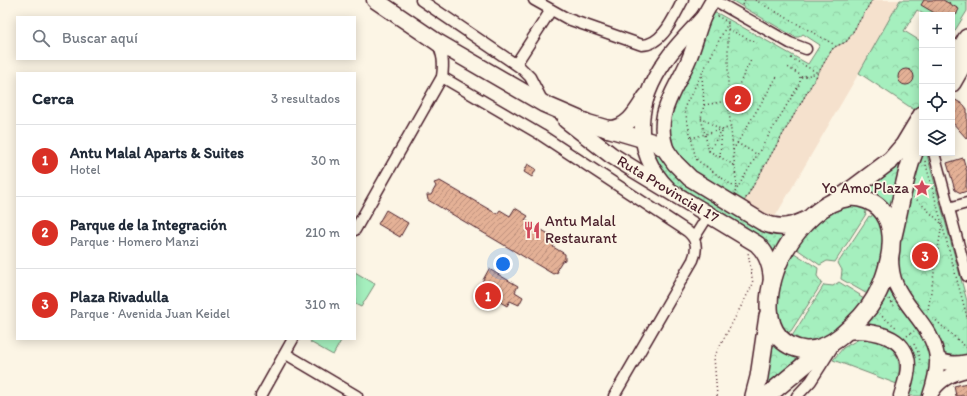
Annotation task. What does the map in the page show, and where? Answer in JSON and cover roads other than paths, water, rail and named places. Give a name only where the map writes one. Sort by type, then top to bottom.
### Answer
[{"type":"highway","points":[[955,77],[963,60],[967,38]]},
{"type":"highway","points":[[754,396],[759,377],[772,286],[780,260],[788,245],[815,215],[891,160],[919,127]]},
{"type":"highway","points":[[766,396],[838,338],[862,316],[874,299],[884,279],[919,131]]},
{"type":"highway","points":[[837,200],[851,196],[858,197],[878,206],[883,211],[890,223],[892,245]]},
{"type":"highway","points":[[769,311],[771,323],[776,333],[789,345],[808,350],[815,350],[838,338]]},
{"type":"main road","name":"Ruta Provincial 17","points":[[374,0],[437,42],[544,104],[578,119],[656,143],[668,153],[675,163],[690,178],[769,225],[781,227],[794,225],[815,215]]},
{"type":"main road","points":[[668,153],[662,133],[664,111],[668,98],[690,57],[709,16],[714,0]]},
{"type":"main road","points":[[607,129],[616,129],[627,123],[634,116],[667,59],[709,16]]},
{"type":"main road","points":[[646,97],[642,116],[642,138],[646,153],[654,170],[665,186],[676,195]]},
{"type":"main road","name":"Ruta Provincial 17","points":[[544,104],[619,160],[749,238],[761,247],[767,256],[771,267],[772,286]]},
{"type":"main road","points":[[892,245],[892,269],[896,284],[903,298],[930,336],[934,345],[937,358],[935,379],[931,394]]},
{"type":"main road","points":[[838,338],[863,331],[873,332],[890,338],[900,345],[907,357],[908,367],[901,396]]},
{"type":"main road","points":[[937,358],[945,363],[951,364],[967,362]]},
{"type":"main road","points":[[931,394],[939,382],[943,379],[958,372],[967,370]]},
{"type":"street","points":[[421,0],[516,64],[530,78],[544,104]]},
{"type":"street","points":[[534,0],[568,19],[634,43],[646,45],[654,42],[661,36],[683,0]]},
{"type":"street","points":[[714,0],[793,44],[806,49]]},
{"type":"street","points":[[516,64],[551,10]]},
{"type":"street","points":[[356,228],[442,77],[444,64],[442,52],[437,42]]},
{"type":"street","points":[[442,77],[541,135],[687,231],[697,243],[697,249],[693,260],[614,396]]},
{"type":"street","points":[[935,156],[967,276]]},
{"type":"street","points":[[949,208],[967,203]]},
{"type":"street","points":[[694,238],[709,214]]},
{"type":"street","points":[[798,396],[811,381],[838,338]]},
{"type":"street","points":[[261,396],[293,340]]},
{"type":"street","points":[[286,354],[357,396]]},
{"type":"place","name":"Parque de la Integración","points":[[738,99]]},
{"type":"place","name":"Yo Amo Plaza","points":[[922,188]]},
{"type":"place","name":"Antu Malal Restaurant","points":[[532,230]]},
{"type":"place","name":"Plaza Rivadulla","points":[[925,256]]},
{"type":"place","name":"Antu Malal Aparts & Suites","points":[[488,296]]}]
